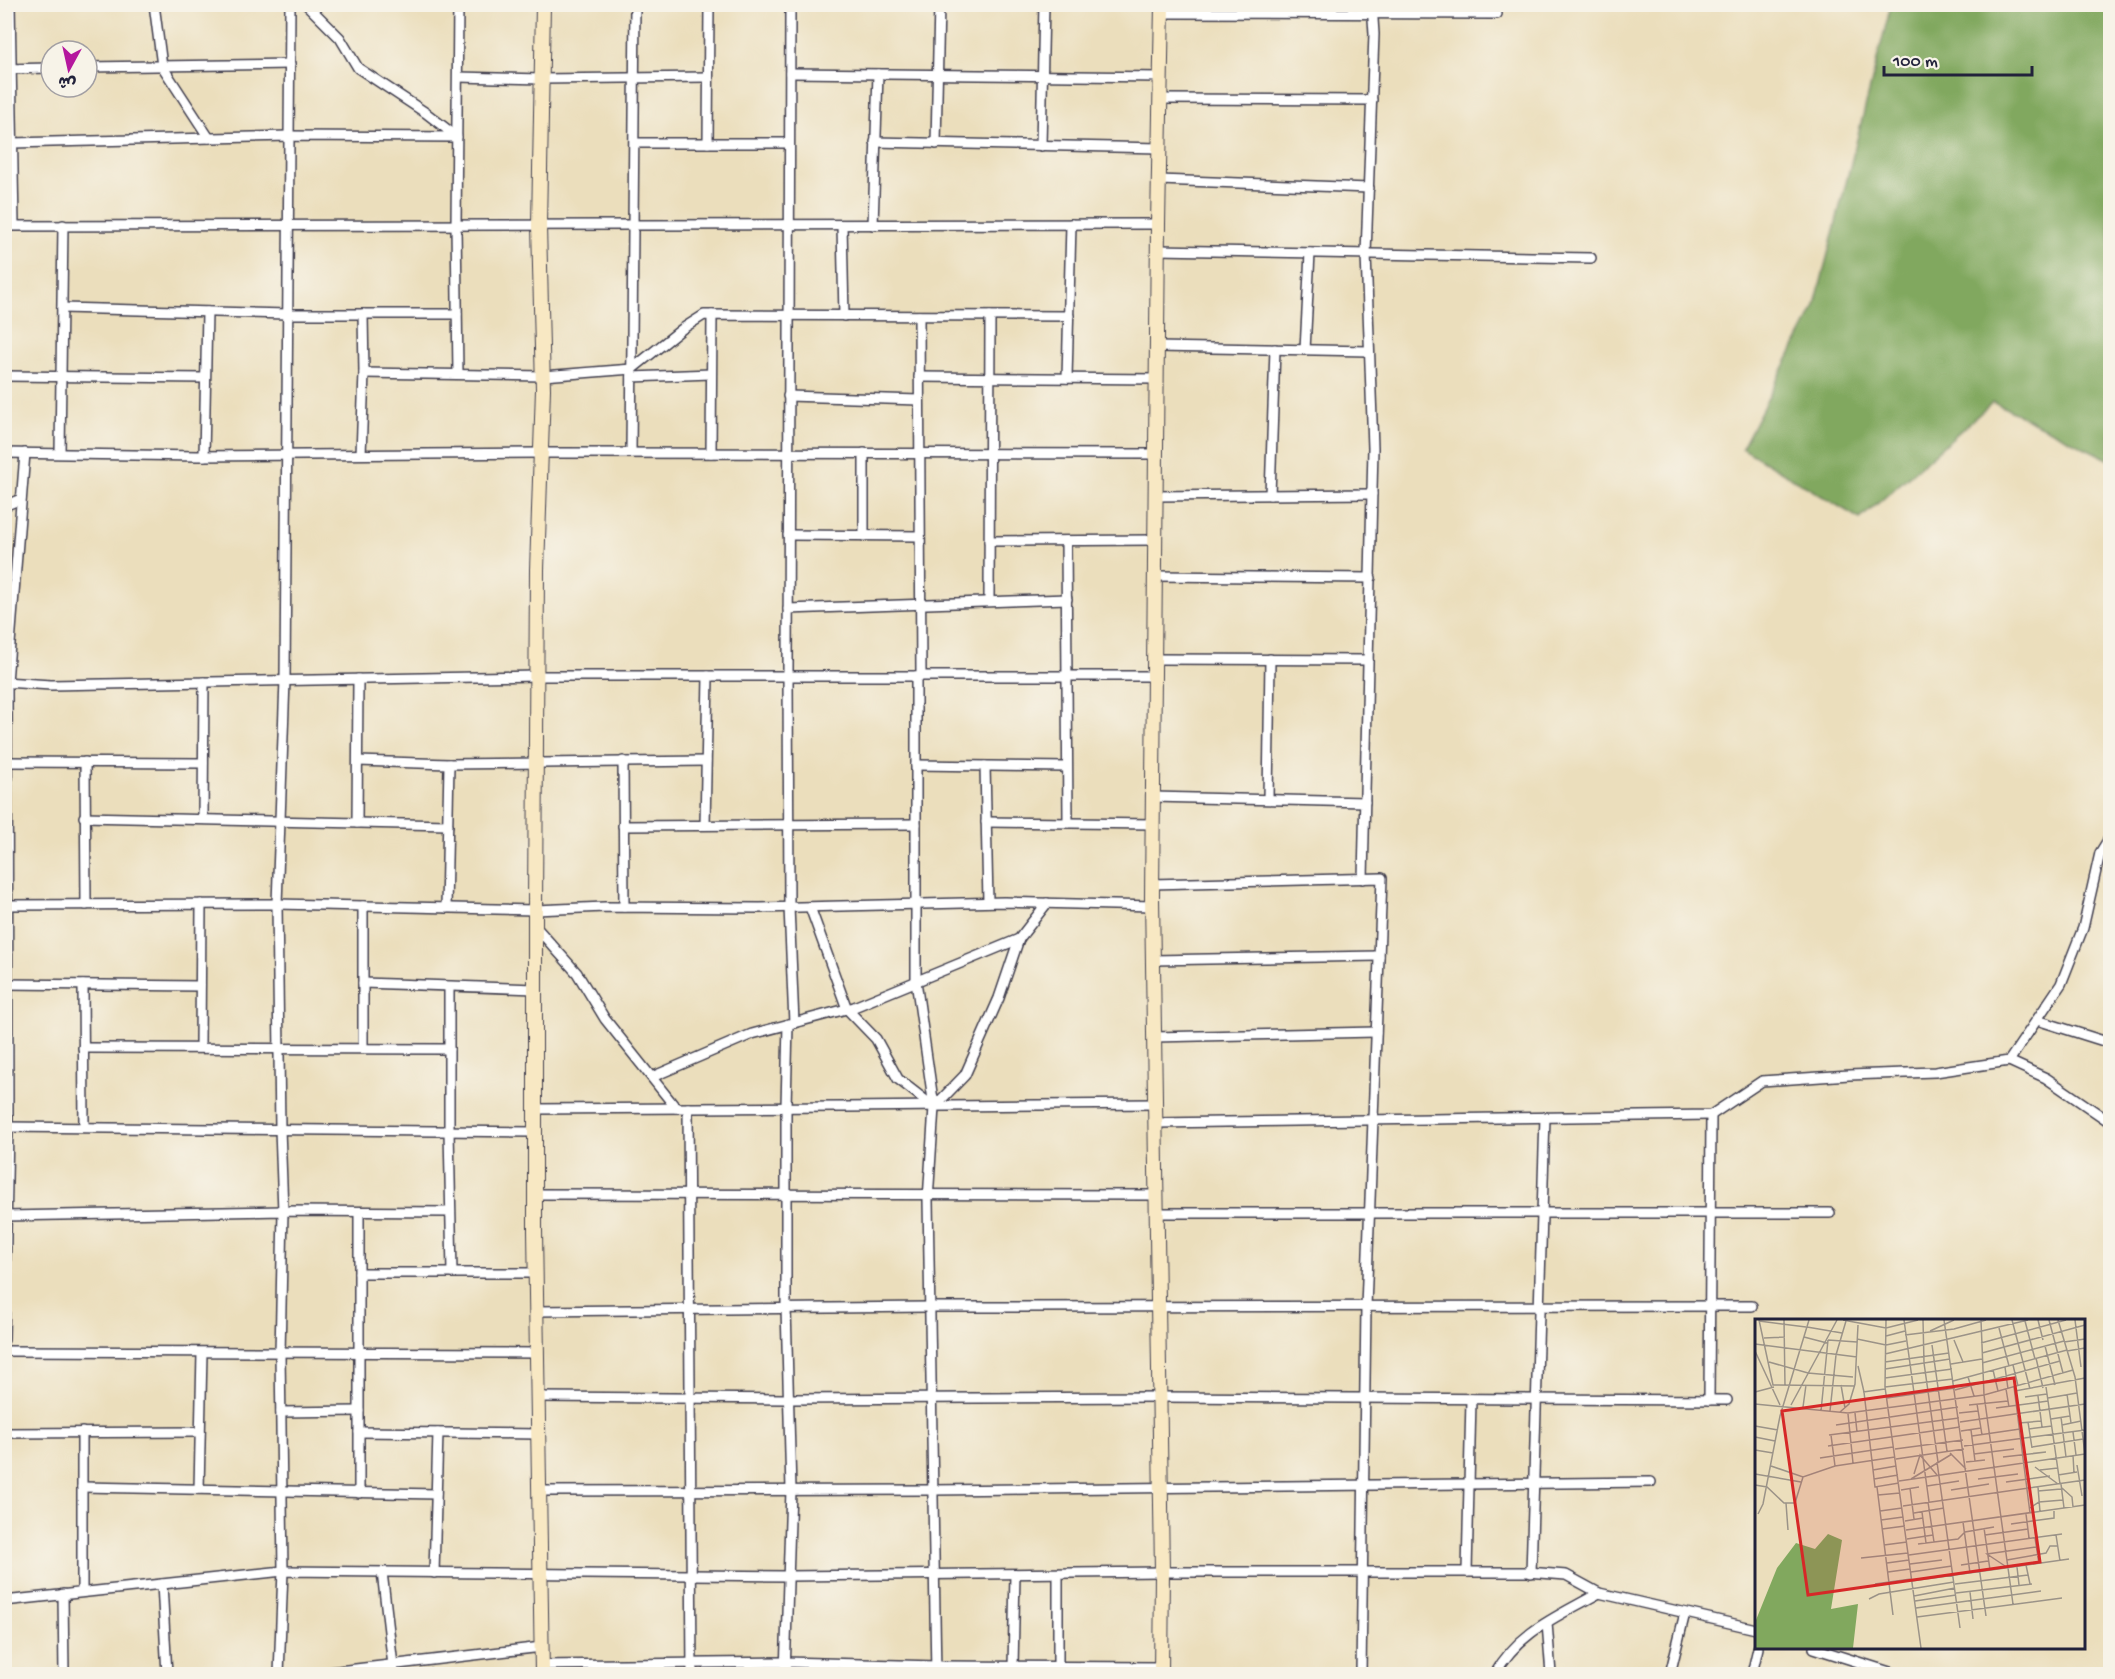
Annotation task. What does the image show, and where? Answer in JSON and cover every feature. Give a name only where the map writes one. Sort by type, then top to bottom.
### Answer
[{"type":"main road","points":[[542,1670],[535,1194],[535,910],[536,676],[543,376],[539,225],[543,4]]},
{"type":"main road","points":[[1161,1671],[1160,1397],[1152,884],[1162,9]]},
{"type":"street","points":[[4,241],[8,225],[12,143],[8,69],[10,4]]},
{"type":"street","points":[[154,4],[162,66],[209,138]]},
{"type":"street","points":[[279,1674],[283,1571],[280,1354],[283,1211],[277,904],[285,680],[290,4]]},
{"type":"street","points":[[306,4],[340,38],[358,68],[457,136]]},
{"type":"street","points":[[458,4],[456,225],[458,374]]},
{"type":"street","points":[[632,453],[635,4]]},
{"type":"street","points":[[708,143],[709,4]]},
{"type":"street","points":[[785,1674],[791,1490],[786,1308],[786,1106],[791,1024],[788,825],[790,4]]},
{"type":"street","points":[[936,144],[939,4]]},
{"type":"street","points":[[1041,146],[1044,4]]},
{"type":"street","points":[[1162,9],[1372,9],[1497,14]]},
{"type":"street","points":[[1363,879],[1373,448],[1366,254],[1372,100],[1372,9]]},
{"type":"street","points":[[99,67],[290,64]]},
{"type":"street","points":[[8,69],[39,68]]},
{"type":"street","points":[[790,73],[1161,77]]},
{"type":"street","points":[[873,225],[878,74]]},
{"type":"street","points":[[458,77],[542,79],[708,77]]},
{"type":"street","points":[[1161,99],[1372,100]]},
{"type":"street","points":[[12,143],[289,136],[457,136]]},
{"type":"street","points":[[635,143],[789,142]]},
{"type":"street","points":[[875,142],[1160,148]]},
{"type":"street","points":[[1159,180],[1369,188]]},
{"type":"street","points":[[1067,378],[1071,224]]},
{"type":"street","points":[[8,225],[1158,224]]},
{"type":"street","points":[[60,453],[63,225]]},
{"type":"street","points":[[842,225],[844,316]]},
{"type":"street","points":[[1158,250],[1591,258]]},
{"type":"street","points":[[1305,350],[1310,253]]},
{"type":"street","points":[[62,308],[288,314],[457,314]]},
{"type":"street","points":[[204,456],[207,312]]},
{"type":"street","points":[[362,454],[363,314]]},
{"type":"street","points":[[632,373],[682,329],[704,315],[1068,316]]},
{"type":"street","points":[[711,453],[712,315]]},
{"type":"street","points":[[919,316],[921,604],[916,765],[916,981],[934,1107],[928,1194],[936,1670]]},
{"type":"street","points":[[989,602],[990,316]]},
{"type":"street","points":[[1157,347],[1368,351]]},
{"type":"street","points":[[1270,495],[1275,349]]},
{"type":"street","points":[[364,372],[543,376],[632,373],[711,375]]},
{"type":"street","points":[[4,376],[206,378]]},
{"type":"street","points":[[919,377],[1157,379]]},
{"type":"street","points":[[788,396],[919,400]]},
{"type":"street","points":[[4,453],[204,456],[541,453],[1156,454]]},
{"type":"street","points":[[4,1340],[6,682],[25,453]]},
{"type":"street","points":[[864,453],[864,536]]},
{"type":"street","points":[[1156,496],[1372,494]]},
{"type":"street","points":[[4,506],[21,499]]},
{"type":"street","points":[[788,535],[920,536]]},
{"type":"street","points":[[1066,540],[1068,823]]},
{"type":"street","points":[[989,541],[1155,540]]},
{"type":"street","points":[[1155,576],[1371,578]]},
{"type":"street","points":[[788,609],[1067,598]]},
{"type":"street","points":[[1154,659],[1368,660]]},
{"type":"street","points":[[1268,800],[1270,659]]},
{"type":"street","points":[[6,682],[51,685],[536,676],[1154,676]]},
{"type":"street","points":[[705,825],[708,676]]},
{"type":"street","points":[[357,823],[358,679]]},
{"type":"street","points":[[203,819],[204,682]]},
{"type":"street","points":[[358,761],[449,764],[706,761]]},
{"type":"street","points":[[623,761],[624,907]]},
{"type":"street","points":[[6,762],[204,763]]},
{"type":"street","points":[[85,762],[86,905]]},
{"type":"street","points":[[446,908],[449,764]]},
{"type":"street","points":[[916,765],[1067,767]]},
{"type":"street","points":[[985,766],[988,902]]},
{"type":"street","points":[[1153,797],[1365,802]]},
{"type":"street","points":[[84,817],[448,825]]},
{"type":"street","points":[[986,822],[1153,824]]},
{"type":"street","points":[[623,826],[916,824]]},
{"type":"street","points":[[2009,1061],[2061,984],[2083,928],[2100,853],[2110,837]]},
{"type":"street","points":[[1152,884],[1382,878],[1366,1307],[1361,1674]]},
{"type":"street","points":[[6,905],[277,904],[535,910],[624,907],[810,907],[988,902],[1152,906]]},
{"type":"street","points":[[934,1107],[965,1075],[999,998],[1019,939],[1047,903]]},
{"type":"street","points":[[200,1047],[201,904]]},
{"type":"street","points":[[363,906],[363,1048]]},
{"type":"street","points":[[810,907],[847,1009],[876,1039],[898,1079],[934,1107]]},
{"type":"street","points":[[535,926],[577,973],[605,1019],[676,1108]]},
{"type":"street","points":[[652,1077],[752,1034],[847,1009],[1019,939]]},
{"type":"street","points":[[1153,960],[1379,956]]},
{"type":"street","points":[[363,982],[449,987],[535,988]]},
{"type":"street","points":[[6,984],[200,986]]},
{"type":"street","points":[[83,985],[84,1127]]},
{"type":"street","points":[[449,987],[452,1273]]},
{"type":"street","points":[[2037,1020],[2110,1043]]},
{"type":"street","points":[[1154,1037],[1376,1032]]},
{"type":"street","points":[[84,1048],[449,1049]]},
{"type":"street","points":[[1155,1123],[1711,1115],[1762,1081],[1935,1072],[2009,1061],[2046,1078],[2110,1122]]},
{"type":"street","points":[[535,1109],[1155,1104]]},
{"type":"street","points":[[688,1108],[692,1674]]},
{"type":"street","points":[[1709,1400],[1711,1115]]},
{"type":"street","points":[[1531,1573],[1545,1117]]},
{"type":"street","points":[[6,1127],[535,1132]]},
{"type":"street","points":[[535,1194],[1156,1195]]},
{"type":"street","points":[[6,1216],[283,1211],[450,1212]]},
{"type":"street","points":[[358,1212],[359,1493]]},
{"type":"street","points":[[1157,1214],[1830,1213]]},
{"type":"street","points":[[359,1273],[536,1273]]},
{"type":"street","points":[[537,1311],[930,1307],[1752,1306]]},
{"type":"street","points":[[4,1352],[537,1353]]},
{"type":"street","points":[[199,1489],[202,1353]]},
{"type":"street","points":[[538,1397],[1727,1400]]},
{"type":"street","points":[[1467,1572],[1471,1399]]},
{"type":"street","points":[[281,1412],[359,1411]]},
{"type":"street","points":[[82,1432],[82,1592]]},
{"type":"street","points":[[4,1433],[200,1432]]},
{"type":"street","points":[[359,1432],[539,1434]]},
{"type":"street","points":[[434,1573],[438,1432]]},
{"type":"street","points":[[540,1491],[933,1490],[1651,1482]]},
{"type":"street","points":[[82,1487],[436,1494]]},
{"type":"street","points":[[4,1601],[283,1571],[691,1576],[1162,1572],[1531,1573],[1566,1575],[1599,1593],[1755,1629]]},
{"type":"street","points":[[382,1572],[394,1670]]},
{"type":"street","points":[[1013,1666],[1015,1574]]},
{"type":"street","points":[[1058,1574],[1058,1667]]},
{"type":"street","points":[[162,1584],[167,1674]]},
{"type":"street","points":[[1495,1674],[1504,1659],[1529,1633],[1599,1593]]},
{"type":"street","points":[[63,1594],[64,1674]]},
{"type":"street","points":[[1670,1674],[1685,1613]]},
{"type":"street","points":[[1547,1623],[1551,1674]]},
{"type":"street","points":[[313,1674],[394,1670],[542,1647]]},
{"type":"street","points":[[1752,1674],[1758,1649]]},
{"type":"street","points":[[1820,1649],[1896,1674]]},
{"type":"street","points":[[542,1670],[692,1663],[785,1662],[936,1670],[1013,1666],[1161,1671]]},
{"type":"green space","points":[[1891,5],[2110,5],[2110,460],[1993,402],[1860,519],[1742,448],[1814,309]]}]
